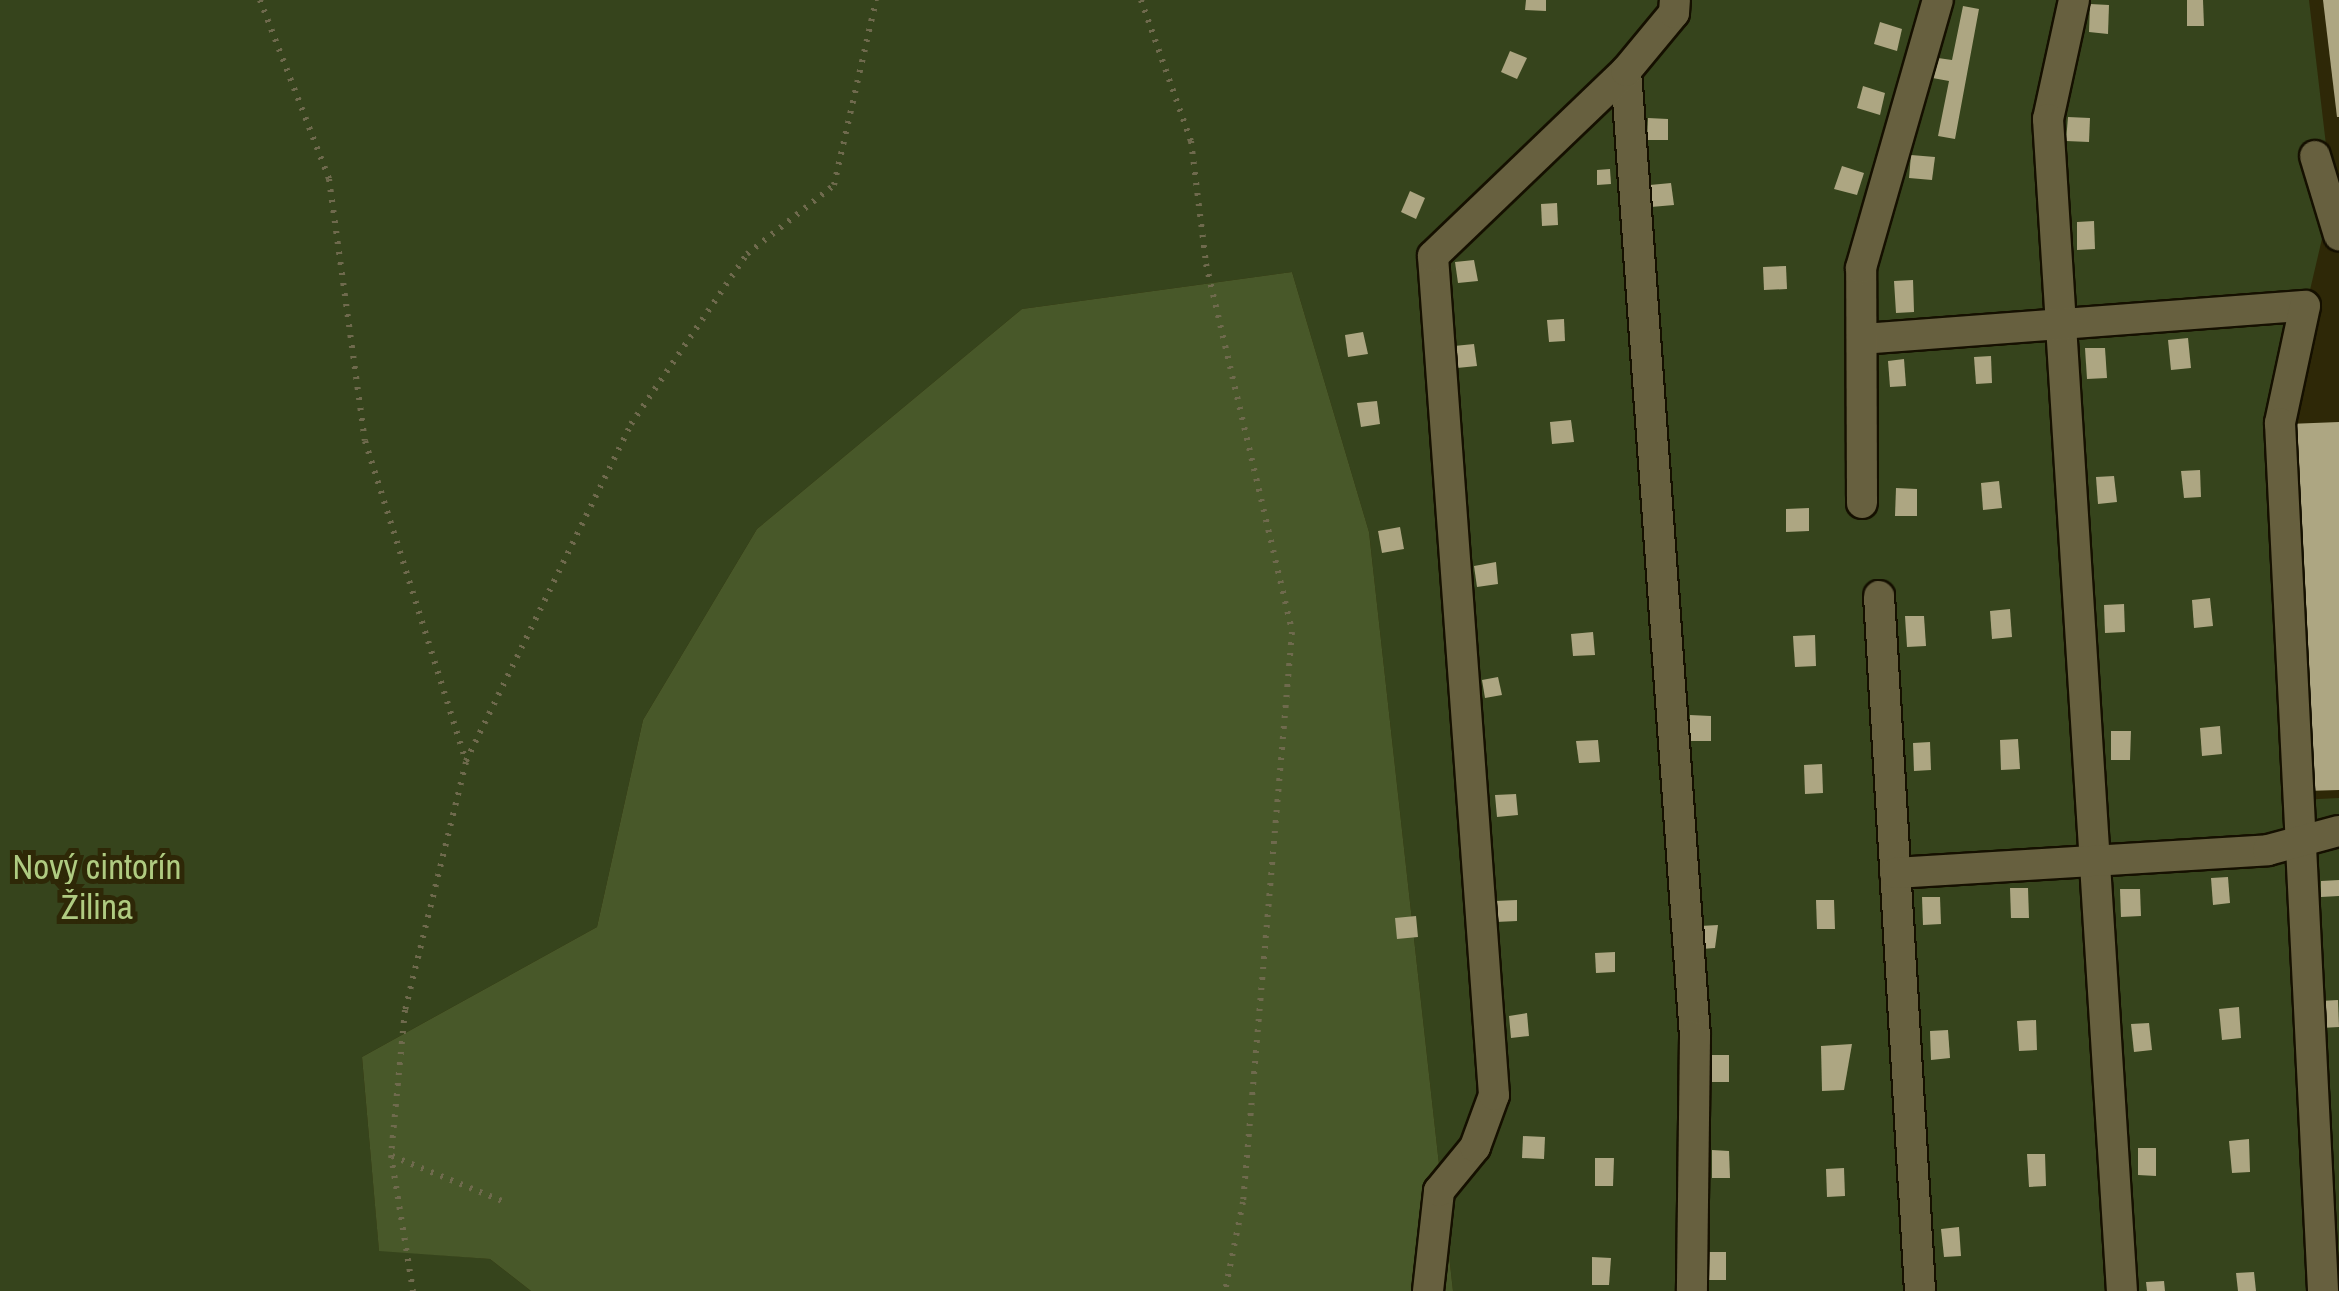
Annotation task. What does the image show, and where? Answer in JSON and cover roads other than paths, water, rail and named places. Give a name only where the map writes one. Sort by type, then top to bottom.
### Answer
[{"type":"lane","points":[[1428,1291],[1439,1191],[1475,1147],[1494,1095],[1433,256],[1626,72],[1674,13],[1674,0]]},
{"type":"lane","points":[[1862,503],[1862,268],[1938,0]]},
{"type":"lane","points":[[2074,0],[2048,120],[2122,1291]]},
{"type":"lane","points":[[1626,72],[1696,1037],[1692,1291]]},
{"type":"lane","points":[[2315,156],[2339,235]]},
{"type":"lane","points":[[1862,339],[2305,306],[2280,423],[2295,843],[2323,1291]]},
{"type":"lane","points":[[1880,596],[1920,1291]]},
{"type":"lane","points":[[1894,873],[2295,843],[2339,832]]},
{"type":"park label","name":"Nový cintorín Žilina","points":[[97,887]]}]
